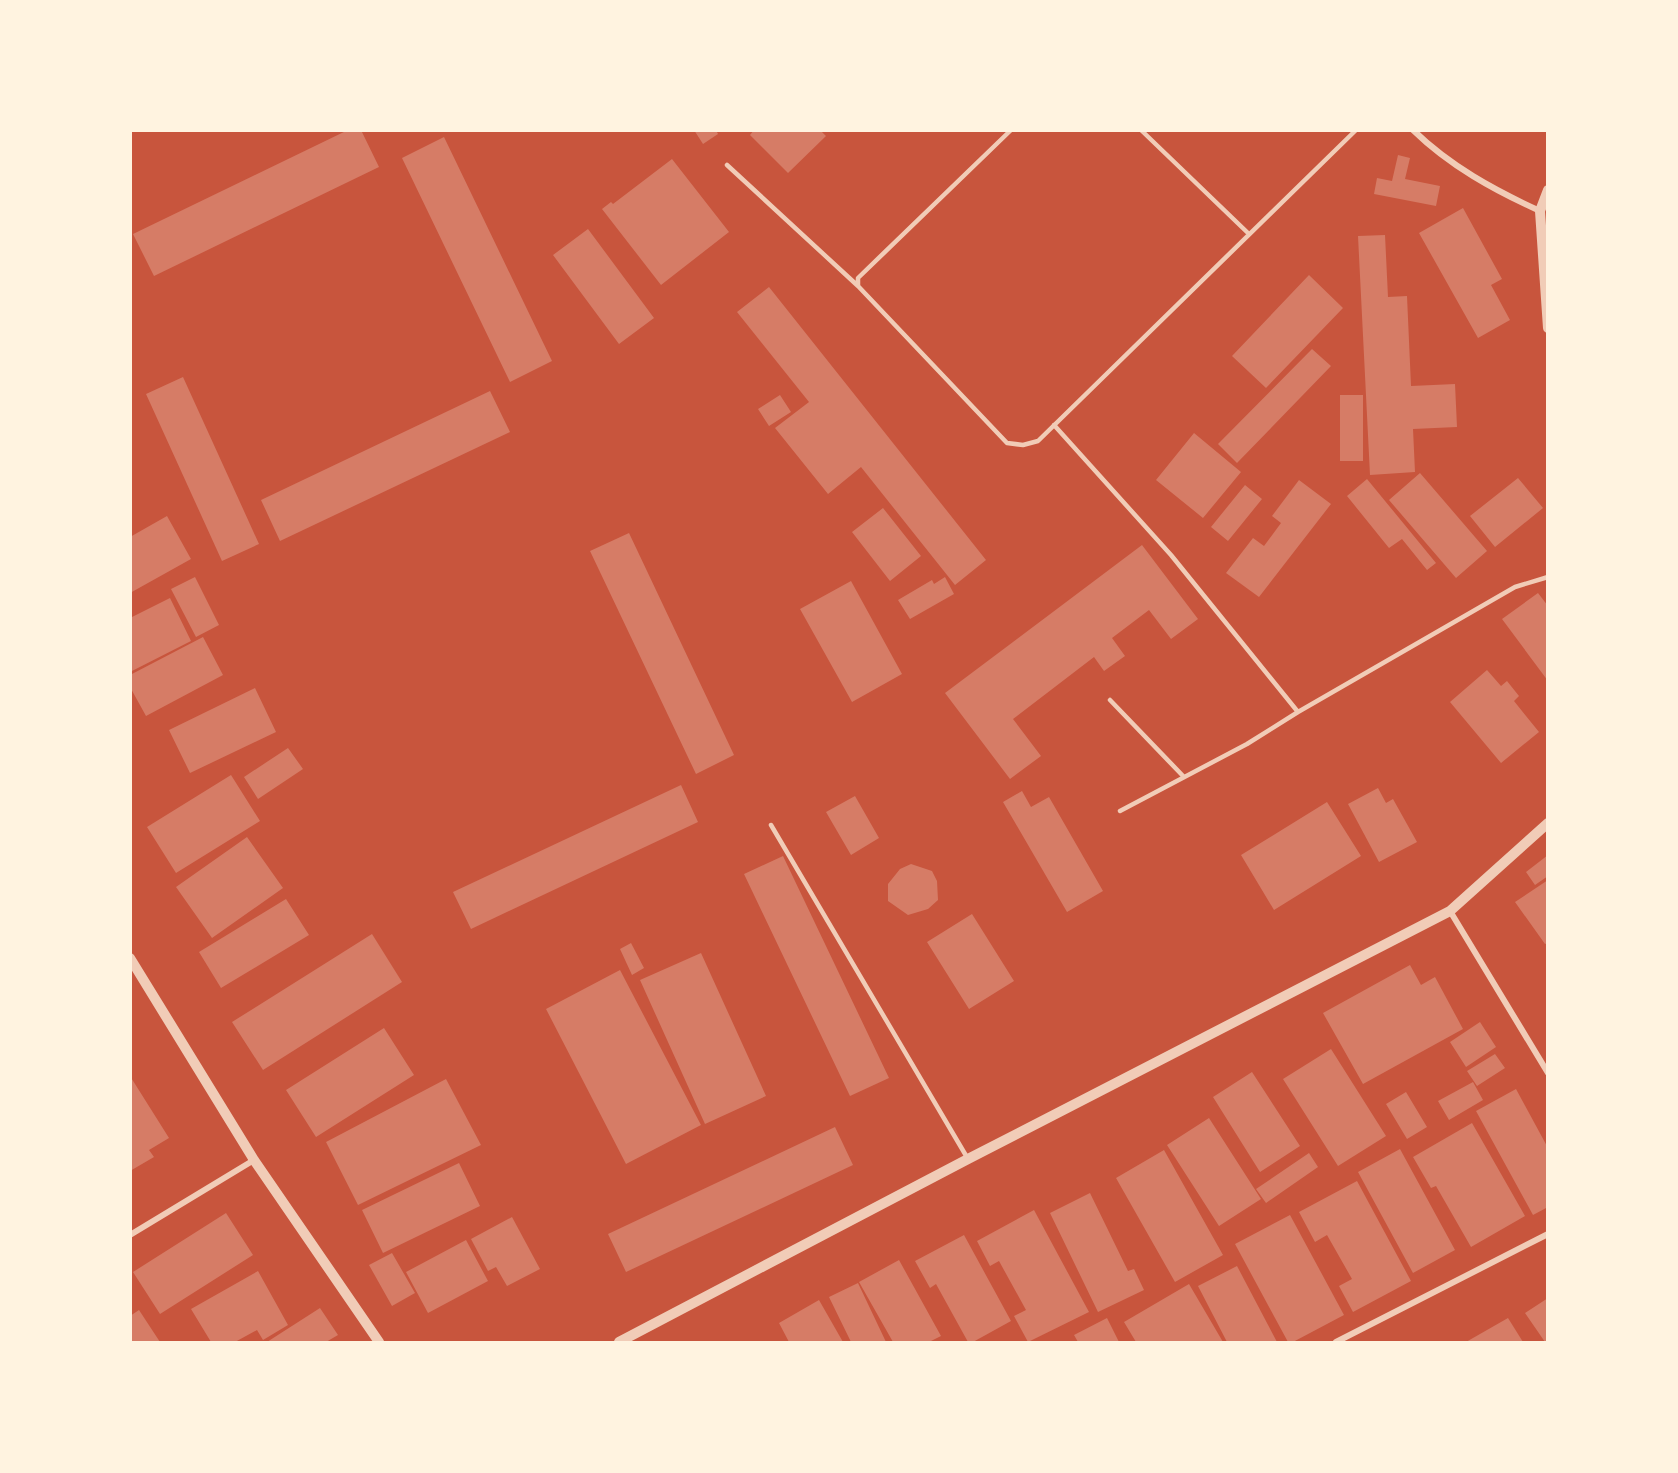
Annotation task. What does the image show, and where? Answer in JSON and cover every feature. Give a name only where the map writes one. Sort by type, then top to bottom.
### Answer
[{"type":"street","points":[[1413,130],[1432,149],[1491,189],[1540,211]]},
{"type":"street","points":[[1548,190],[1540,211],[1544,308],[1548,328]]},
{"type":"street","points":[[619,1342],[1450,911],[1548,823]]},
{"type":"street","points":[[1450,911],[1548,1073]]},
{"type":"street","points":[[130,958],[254,1160],[379,1342]]},
{"type":"street","points":[[130,1235],[254,1160]]},
{"type":"street","points":[[1336,1342],[1548,1234]]},
{"type":"lane","points":[[858,286],[858,278],[1011,130]]},
{"type":"lane","points":[[1142,130],[1249,234]]},
{"type":"lane","points":[[727,165],[858,286],[1006,443],[1023,445],[1038,441],[1356,130]]},
{"type":"lane","points":[[1054,424],[1171,555],[1298,712]]},
{"type":"lane","points":[[1120,811],[1278,726],[1298,712],[1515,587],[1548,577]]},
{"type":"lane","points":[[1110,700],[1184,777]]},
{"type":"lane","points":[[771,825],[968,1159]]},
{"type":"building","points":[[348,130],[361,130],[379,167],[154,276],[133,234]]},
{"type":"building","points":[[694,130],[716,130],[718,134],[703,144]]},
{"type":"building","points":[[754,130],[820,130],[826,136],[788,173],[750,135]]},
{"type":"building","points":[[444,137],[552,361],[510,382],[402,158]]},
{"type":"building","points":[[1398,155],[1410,158],[1405,179],[1440,186],[1436,206],[1374,194],[1377,178],[1392,181]]},
{"type":"building","points":[[672,159],[729,232],[661,285],[602,209],[611,202],[613,204]]},
{"type":"building","points":[[1463,208],[1502,279],[1491,285],[1510,320],[1478,338],[1419,233]]},
{"type":"building","points":[[588,229],[654,318],[619,344],[553,255]]},
{"type":"building","points":[[1385,235],[1388,297],[1407,296],[1411,386],[1455,384],[1457,427],[1413,429],[1415,472],[1370,475],[1358,236]]},
{"type":"building","points":[[1309,275],[1343,308],[1266,388],[1232,356]]},
{"type":"building","points":[[769,287],[986,560],[955,585],[861,467],[828,494],[775,428],[809,402],[737,312]]},
{"type":"building","points":[[1312,349],[1331,366],[1237,463],[1218,444]]},
{"type":"building","points":[[183,377],[259,544],[222,561],[146,394]]},
{"type":"building","points":[[490,391],[510,432],[280,541],[261,500]]},
{"type":"building","points":[[780,395],[791,412],[769,426],[758,409]]},
{"type":"building","points":[[1340,395],[1363,395],[1363,461],[1340,461]]},
{"type":"building","points":[[1194,433],[1241,472],[1203,518],[1156,480]]},
{"type":"building","points":[[1420,473],[1487,551],[1456,578],[1389,500]]},
{"type":"building","points":[[1518,478],[1543,508],[1495,547],[1470,516]]},
{"type":"building","points":[[1367,479],[1436,563],[1427,570],[1402,539],[1389,548],[1347,496]]},
{"type":"building","points":[[1299,480],[1331,504],[1259,597],[1226,573],[1253,538],[1264,546],[1281,523],[1272,516]]},
{"type":"building","points":[[1245,485],[1262,499],[1228,541],[1211,527]]},
{"type":"building","points":[[883,508],[921,556],[890,581],[852,532]]},
{"type":"building","points":[[167,516],[191,559],[130,593],[130,537]]},
{"type":"building","points":[[629,533],[734,755],[696,774],[590,551]]},
{"type":"building","points":[[1142,545],[1198,619],[1171,639],[1149,610],[1112,638],[1125,656],[1104,671],[1094,657],[1013,719],[1041,756],[1010,779],[945,693]]},
{"type":"building","points":[[195,577],[219,625],[196,637],[171,589]]},
{"type":"building","points":[[945,577],[954,594],[910,619],[898,600],[932,580],[934,584]]},
{"type":"building","points":[[851,581],[902,674],[852,702],[800,609]]},
{"type":"building","points":[[1538,593],[1548,606],[1548,681],[1502,619]]},
{"type":"building","points":[[170,598],[191,641],[130,672],[130,618]]},
{"type":"building","points":[[203,637],[223,675],[146,716],[130,687],[130,675]]},
{"type":"building","points":[[1487,670],[1501,686],[1507,681],[1519,696],[1514,701],[1539,732],[1501,763],[1450,702]]},
{"type":"building","points":[[255,688],[276,732],[190,773],[169,730]]},
{"type":"building","points":[[288,748],[303,769],[258,799],[244,777]]},
{"type":"building","points":[[231,775],[260,821],[176,873],[147,827]]},
{"type":"building","points":[[681,785],[698,822],[471,929],[453,892]]},
{"type":"building","points":[[1378,788],[1386,803],[1393,799],[1417,842],[1379,862],[1348,804]]},
{"type":"building","points":[[1022,791],[1031,807],[1049,797],[1103,891],[1067,912],[1003,802]]},
{"type":"building","points":[[855,796],[879,838],[851,855],[826,812]]},
{"type":"building","points":[[1327,802],[1361,856],[1274,910],[1241,855]]},
{"type":"building","points":[[247,837],[283,888],[212,938],[176,887]]},
{"type":"building","points":[[1548,855],[1548,876],[1535,885],[1526,872]]},
{"type":"building","points":[[783,856],[889,1078],[850,1096],[744,874]]},
{"type":"building","points":[[911,864],[932,871],[937,881],[938,900],[928,909],[908,915],[888,901],[888,884],[900,869]]},
{"type":"building","points":[[1548,880],[1548,943],[1545,944],[1515,902]]},
{"type":"building","points":[[286,899],[309,935],[221,988],[199,952]]},
{"type":"building","points":[[972,914],[1014,981],[969,1009],[927,942]]},
{"type":"building","points":[[372,934],[402,982],[263,1070],[232,1022]]},
{"type":"building","points":[[631,943],[644,968],[632,975],[620,949]]},
{"type":"building","points":[[701,953],[766,1096],[705,1124],[640,980]]},
{"type":"building","points":[[1410,965],[1421,985],[1435,977],[1463,1029],[1363,1084],[1323,1013]]},
{"type":"building","points":[[620,970],[701,1125],[626,1164],[546,1009]]},
{"type":"building","points":[[1480,1022],[1496,1047],[1466,1067],[1450,1042]]},
{"type":"building","points":[[384,1028],[414,1075],[316,1137],[286,1090]]},
{"type":"building","points":[[1331,1049],[1386,1136],[1338,1166],[1283,1079]]},
{"type":"building","points":[[1495,1054],[1505,1068],[1477,1086],[1467,1071]]},
{"type":"building","points":[[1252,1072],[1300,1146],[1260,1172],[1213,1097]]},
{"type":"building","points":[[130,1076],[169,1138],[149,1150],[154,1157],[130,1171]]},
{"type":"building","points":[[446,1079],[481,1145],[358,1205],[326,1142]]},
{"type":"building","points":[[1473,1082],[1483,1100],[1449,1120],[1438,1101]]},
{"type":"building","points":[[1516,1089],[1548,1148],[1548,1207],[1533,1215],[1476,1111]]},
{"type":"building","points":[[1406,1092],[1427,1127],[1407,1139],[1386,1104]]},
{"type":"building","points":[[1209,1118],[1261,1199],[1219,1226],[1167,1145]]},
{"type":"building","points":[[1472,1123],[1525,1216],[1471,1247],[1436,1186],[1431,1188],[1413,1157]]},
{"type":"building","points":[[835,1127],[853,1165],[626,1272],[608,1234]]},
{"type":"building","points":[[1400,1149],[1455,1250],[1413,1273],[1358,1172]]},
{"type":"building","points":[[1164,1150],[1223,1255],[1175,1282],[1116,1178]]},
{"type":"building","points":[[1309,1153],[1318,1167],[1266,1203],[1256,1189]]},
{"type":"building","points":[[459,1163],[480,1206],[383,1253],[362,1210]]},
{"type":"building","points":[[1357,1181],[1411,1281],[1353,1312],[1339,1286],[1352,1279],[1327,1235],[1315,1242],[1299,1212]]},
{"type":"building","points":[[1090,1193],[1128,1271],[1134,1269],[1144,1290],[1098,1312],[1050,1213]]},
{"type":"building","points":[[1034,1210],[1089,1312],[1028,1342],[1014,1316],[1026,1310],[999,1261],[990,1266],[977,1241]]},
{"type":"building","points":[[226,1213],[253,1255],[160,1314],[133,1272]]},
{"type":"building","points":[[1290,1215],[1344,1315],[1293,1342],[1288,1342],[1235,1244]]},
{"type":"building","points":[[512,1217],[540,1269],[507,1286],[496,1267],[488,1271],[471,1239]]},
{"type":"building","points":[[964,1235],[1011,1321],[973,1342],[968,1342],[936,1284],[930,1288],[915,1261]]},
{"type":"building","points":[[466,1240],[488,1281],[428,1313],[406,1272]]},
{"type":"building","points":[[392,1253],[415,1293],[392,1306],[369,1265]]},
{"type":"building","points":[[899,1260],[941,1336],[929,1342],[893,1342],[859,1282]]},
{"type":"building","points":[[1237,1266],[1277,1342],[1227,1342],[1198,1286]]},
{"type":"building","points":[[258,1271],[288,1325],[263,1340],[257,1330],[235,1342],[211,1342],[191,1309]]},
{"type":"building","points":[[858,1283],[886,1342],[851,1342],[829,1297]]},
{"type":"building","points":[[1189,1284],[1223,1342],[1136,1342],[1124,1322]]},
{"type":"building","points":[[1548,1298],[1548,1342],[1545,1342],[1525,1313]]},
{"type":"building","points":[[819,1300],[843,1342],[789,1342],[779,1323]]},
{"type":"building","points":[[320,1308],[338,1335],[326,1342],[267,1342]]},
{"type":"building","points":[[139,1310],[160,1342],[130,1342],[130,1316]]},
{"type":"building","points":[[1107,1318],[1119,1342],[1078,1342],[1074,1335]]},
{"type":"building","points":[[1508,1318],[1523,1342],[1466,1342]]}]
